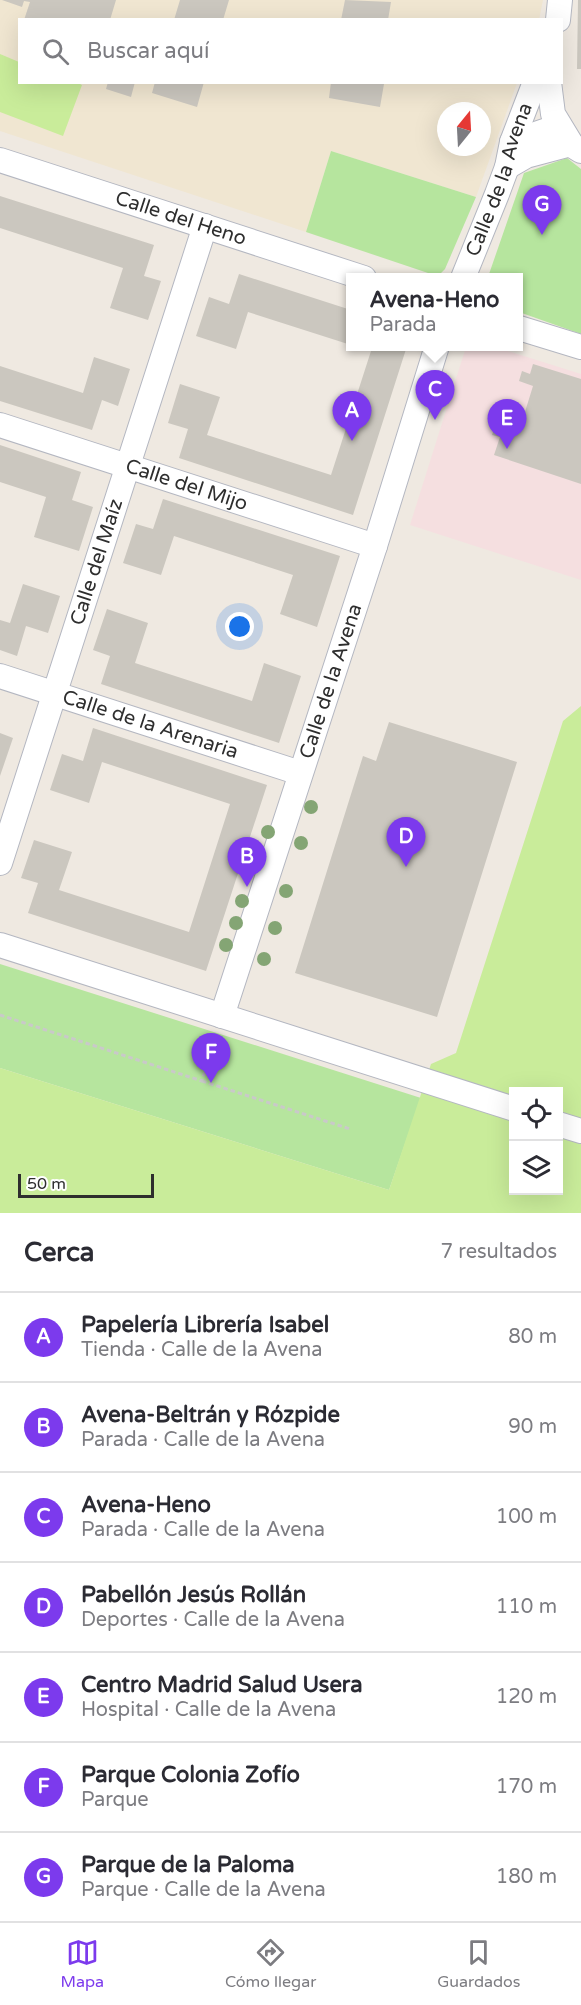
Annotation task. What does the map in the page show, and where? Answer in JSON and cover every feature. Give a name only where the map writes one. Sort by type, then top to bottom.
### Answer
[{"type":"street","points":[[558,18],[560,0]]},
{"type":"street","name":"Calle de la Avena","points":[[465,273],[507,167],[512,142],[534,84]]},
{"type":"street","points":[[549,84],[553,114],[576,148]]},
{"type":"street","points":[[512,142],[547,130],[576,148]]},
{"type":"street","points":[[507,167],[526,156],[576,148]]},
{"type":"street","name":"Calle del Heno","points":[[0,160],[349,273]]},
{"type":"street","name":"Calle del Maíz","points":[[0,863],[205,226]]},
{"type":"street","points":[[523,329],[581,347]]},
{"type":"street","name":"Calle de la Avena","points":[[220,1023],[375,546],[435,351]]},
{"type":"street","name":"Calle del Mijo","points":[[0,425],[375,546]]},
{"type":"street","name":"Calle de la Arenaria","points":[[0,676],[300,773]]},
{"type":"street","points":[[0,945],[220,1023],[509,1108]]},
{"type":"street","points":[[563,1126],[581,1131]]},
{"type":"path","points":[[0,1015],[350,1129]]},
{"type":"path","points":[[202,1081],[220,1023]]},
{"type":"shaded area","points":[[0,0],[543,0],[539,18],[18,18],[18,84],[517,84],[491,155],[491,102],[437,102],[437,156],[491,156],[476,197],[331,151],[306,232],[0,131]]},
{"type":"shaded area","points":[[465,351],[508,351],[581,374],[581,580],[410,525]]},
{"type":"green space","points":[[0,54],[18,62],[18,84],[82,85],[63,136],[0,112]]},
{"type":"green space","points":[[331,151],[476,197],[445,269],[441,273],[428,273],[306,232]]},
{"type":"green space","points":[[567,158],[581,169],[581,334],[523,313],[523,273],[489,273],[524,173]]},
{"type":"green space","points":[[581,706],[581,1213],[0,1213],[0,1068],[389,1190],[431,1064],[456,1053],[563,721]]},
{"type":"green space","points":[[0,964],[421,1098],[389,1190],[0,1068]]},
{"type":"building","points":[[2,0],[116,0],[111,18],[25,18],[30,2],[24,1],[22,7]]},
{"type":"building","points":[[180,0],[229,0],[224,18],[175,18]]},
{"type":"building","points":[[345,0],[391,2],[388,18],[341,18]]},
{"type":"building","points":[[578,0],[581,0],[581,69],[577,69]]},
{"type":"building","points":[[107,84],[134,84],[131,97],[106,89]]},
{"type":"building","points":[[154,84],[203,84],[197,107],[152,93]]},
{"type":"building","points":[[331,84],[384,84],[380,107],[329,98]]},
{"type":"building","points":[[0,196],[154,245],[144,276],[161,281],[148,320],[110,308],[123,268],[0,228]]},
{"type":"building","points":[[239,274],[346,308],[346,343],[248,312],[236,349],[196,336],[209,297],[229,304]]},
{"type":"building","points":[[371,351],[405,351],[353,515],[179,458],[188,429],[168,423],[180,384],[220,397],[207,435],[331,475]]},
{"type":"building","points":[[94,357],[130,369],[118,406],[102,400],[92,430],[0,401],[0,366],[83,393]]},
{"type":"building","points":[[533,364],[581,379],[581,484],[494,455],[500,437],[492,435],[501,407],[524,415],[533,386],[519,381],[522,371],[530,374]]},
{"type":"building","points":[[0,445],[81,472],[72,500],[93,507],[79,551],[34,537],[46,497],[0,482]]},
{"type":"building","points":[[163,499],[340,556],[317,627],[280,614],[293,575],[174,536],[161,575],[123,563],[136,524],[153,529]]},
{"type":"building","points":[[23,584],[60,596],[48,633],[26,626],[17,656],[0,650],[0,620],[10,623]]},
{"type":"building","points":[[107,609],[148,623],[135,663],[252,701],[264,663],[301,676],[279,743],[101,684],[110,656],[93,650]]},
{"type":"building","points":[[389,722],[517,762],[437,1017],[295,973],[363,756],[376,761]]},
{"type":"building","points":[[93,728],[267,785],[206,971],[28,913],[38,883],[21,878],[34,840],[72,852],[59,890],[189,932],[230,804],[102,762],[89,803],[50,790],[62,754],[83,761]]},
{"type":"building","points":[[0,733],[13,738],[0,776]]},
{"type":"place","name":"Parque de la Paloma","points":[[542,235]]},
{"type":"place","name":"Avena-Heno","points":[[435,420]]},
{"type":"place","name":"Papelería Librería Isabel","points":[[352,441]]},
{"type":"place","name":"Centro Madrid Salud Usera","points":[[507,449]]},
{"type":"place","name":"Pabellón Jesús Rollán","points":[[406,867]]},
{"type":"place","name":"Avena-Beltrán y Rózpide","points":[[247,887]]},
{"type":"place","name":"Parque Colonia Zofío","points":[[211,1083]]}]
